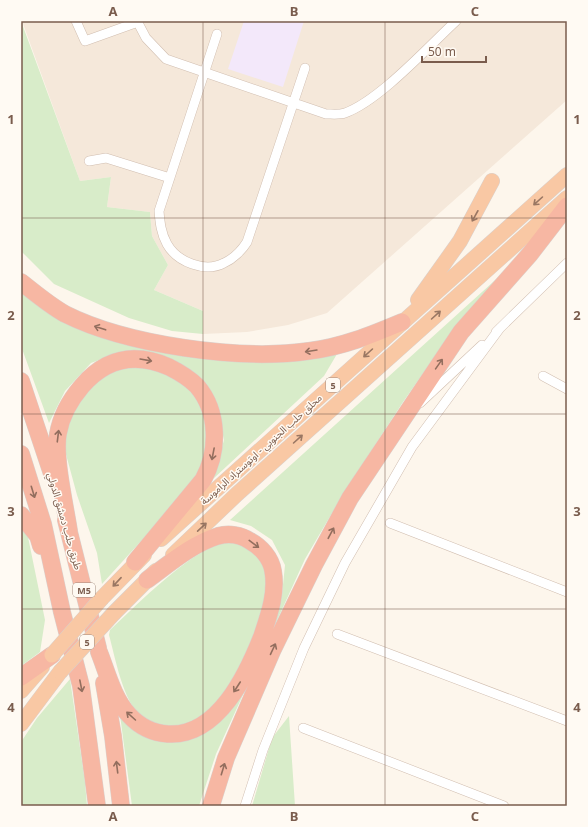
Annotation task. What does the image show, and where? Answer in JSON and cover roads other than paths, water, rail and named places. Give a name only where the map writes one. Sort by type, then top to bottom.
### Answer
[{"type":"highway","name":"محلق حلب الجنوبي - اوتوستراد الراموسة","points":[[52,655],[135,562],[567,175]]},
{"type":"highway","points":[[21,282],[64,313],[118,334],[165,344],[230,352],[257,354],[310,351],[358,340],[402,322],[460,241],[492,181]]},
{"type":"highway","name":"محلق حلب الجنوبي - اوتوستراد الراموسة","points":[[21,724],[60,672],[146,580],[243,489],[567,198]]},
{"type":"highway","points":[[211,806],[226,758],[280,635],[350,498],[397,425],[461,332],[530,254],[567,206]]},
{"type":"highway","points":[[69,530],[57,450],[60,424],[73,397],[98,370],[122,360],[144,359],[177,371],[196,385],[210,412],[215,440],[214,454],[210,468],[203,480],[135,562]]},
{"type":"highway","name":"طريق حلب دمشق الدولي","points":[[21,381],[50,466],[69,530],[99,652],[113,736],[121,806]]},
{"type":"highway","name":"M5","points":[[21,454],[43,524],[62,612],[81,686],[97,806]]},
{"type":"highway","points":[[21,515],[38,536],[62,612]]},
{"type":"highway","points":[[99,652],[120,703],[129,715],[150,730],[159,733],[184,733],[209,721],[239,686],[256,650],[270,612],[274,594],[273,570],[269,559],[263,551],[244,537],[220,535],[205,541],[177,558],[146,580]]},
{"type":"highway","points":[[21,677],[52,655]]},
{"type":"highway","points":[[21,691],[52,655]]},
{"type":"street","points":[[76,21],[85,41],[138,21],[146,38],[166,59],[326,114],[344,114],[384,88],[456,21]]},
{"type":"street","points":[[217,34],[159,211],[160,228],[168,245],[179,256],[191,264],[208,267],[224,264],[244,246],[251,235],[305,68]]},
{"type":"street","points":[[89,161],[106,158],[170,178]]},
{"type":"street","points":[[397,425],[567,263]]},
{"type":"street","points":[[246,806],[263,750],[301,655],[345,562],[412,448],[500,328]]},
{"type":"street","points":[[543,376],[567,389]]},
{"type":"street","points":[[390,523],[567,592]]},
{"type":"street","points":[[337,634],[567,721]]},
{"type":"street","points":[[302,728],[504,806]]}]
